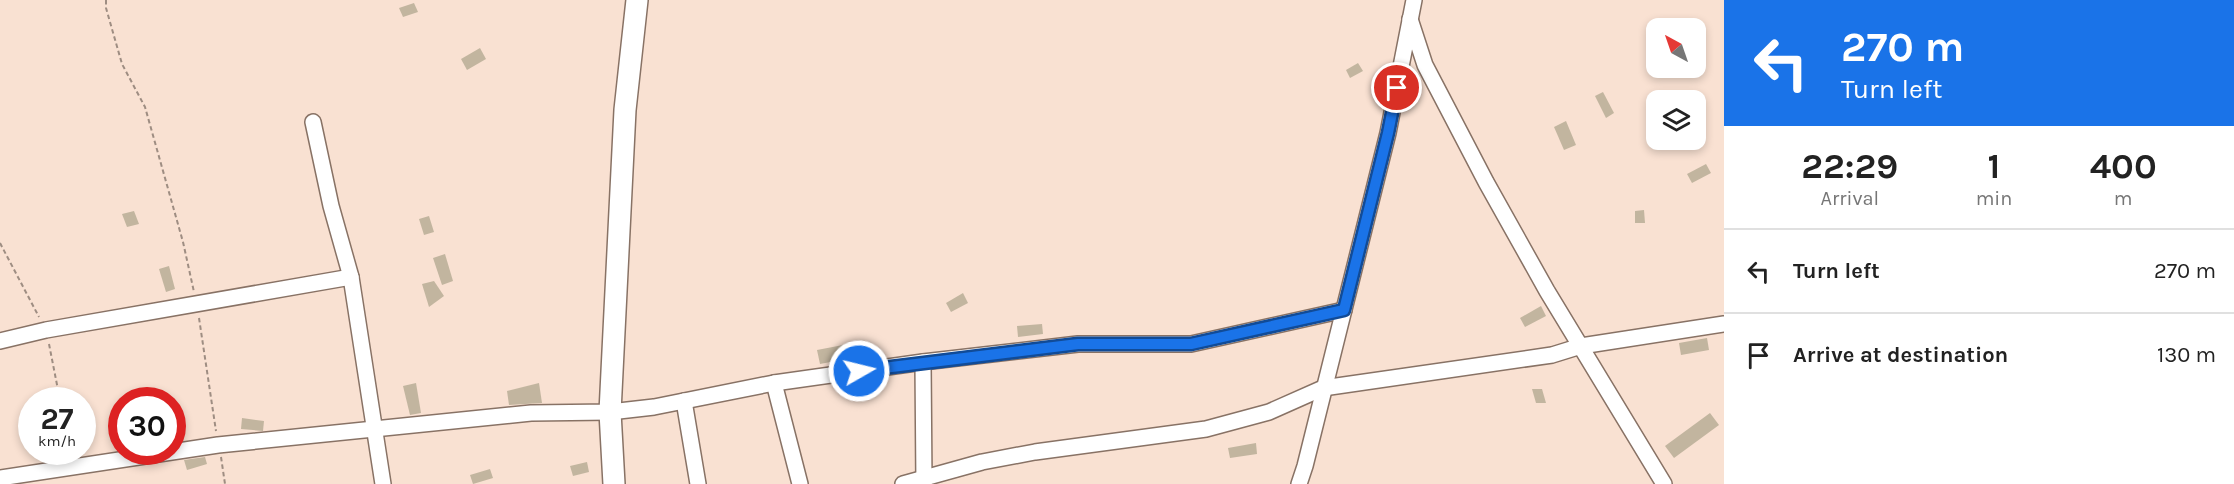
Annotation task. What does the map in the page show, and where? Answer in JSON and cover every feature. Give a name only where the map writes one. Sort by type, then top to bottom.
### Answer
[{"type":"street","points":[[614,484],[610,412],[625,110],[637,0]]},
{"type":"street","points":[[1299,484],[1388,133],[1414,0]]},
{"type":"street","points":[[1410,19],[1425,65],[1486,182],[1664,484]]},
{"type":"street","points":[[313,122],[330,206],[351,277],[383,484]]},
{"type":"street","points":[[0,341],[196,303],[351,277]]},
{"type":"street","points":[[0,478],[218,445],[531,413],[610,412],[684,401],[774,383],[923,362],[1078,344],[1191,344],[1344,310]]},
{"type":"street","points":[[903,484],[923,482],[982,462],[1035,452],[1206,429],[1269,412],[1323,388],[1552,355],[1581,346],[1724,324]]},
{"type":"street","points":[[923,362],[923,482]]},
{"type":"street","points":[[774,383],[800,484]]},
{"type":"street","points":[[684,401],[698,484]]},
{"type":"path","points":[[106,0],[106,8],[122,64],[145,107],[183,242],[196,303],[225,484]]},
{"type":"building","points":[[414,3],[418,12],[403,17],[399,8]]},
{"type":"building","points":[[480,48],[486,59],[467,70],[461,59]]},
{"type":"building","points":[[1358,63],[1363,71],[1350,78],[1346,70]]},
{"type":"building","points":[[1603,92],[1614,113],[1606,118],[1595,96]]},
{"type":"building","points":[[1566,121],[1576,145],[1564,150],[1554,127]]},
{"type":"building","points":[[1706,164],[1711,173],[1692,183],[1687,174]]},
{"type":"building","points":[[1644,210],[1645,223],[1635,223],[1635,211]]},
{"type":"building","points":[[134,211],[139,224],[127,227],[122,214]]},
{"type":"building","points":[[429,216],[434,232],[424,235],[419,219]]},
{"type":"building","points":[[445,254],[453,281],[442,285],[433,258]]},
{"type":"building","points":[[169,266],[175,289],[166,292],[159,269]]},
{"type":"building","points":[[434,281],[444,296],[429,307],[422,284]]},
{"type":"building","points":[[963,293],[968,303],[951,312],[946,303]]},
{"type":"building","points":[[1541,306],[1546,316],[1525,327],[1520,318]]},
{"type":"building","points":[[1042,324],[1043,334],[1018,337],[1017,326]]},
{"type":"building","points":[[1707,338],[1709,350],[1681,355],[1679,343]]},
{"type":"building","points":[[843,345],[846,359],[820,364],[817,350]]},
{"type":"building","points":[[416,383],[421,413],[410,415],[403,386]]},
{"type":"building","points":[[539,383],[542,403],[509,405],[507,391]]},
{"type":"building","points":[[1532,389],[1542,389],[1546,403],[1536,403]]},
{"type":"building","points":[[1710,413],[1719,425],[1674,458],[1665,446]]},
{"type":"building","points":[[242,418],[264,421],[263,431],[241,429]]},
{"type":"building","points":[[1256,443],[1257,454],[1230,458],[1228,448]]},
{"type":"building","points":[[205,457],[207,464],[187,470],[186,460]]},
{"type":"building","points":[[587,462],[589,472],[573,476],[570,466]]},
{"type":"building","points":[[490,469],[493,478],[473,484],[470,475]]},
{"type":"route","points":[[859,371],[1078,344],[1191,344],[1344,310],[1397,88]]}]
